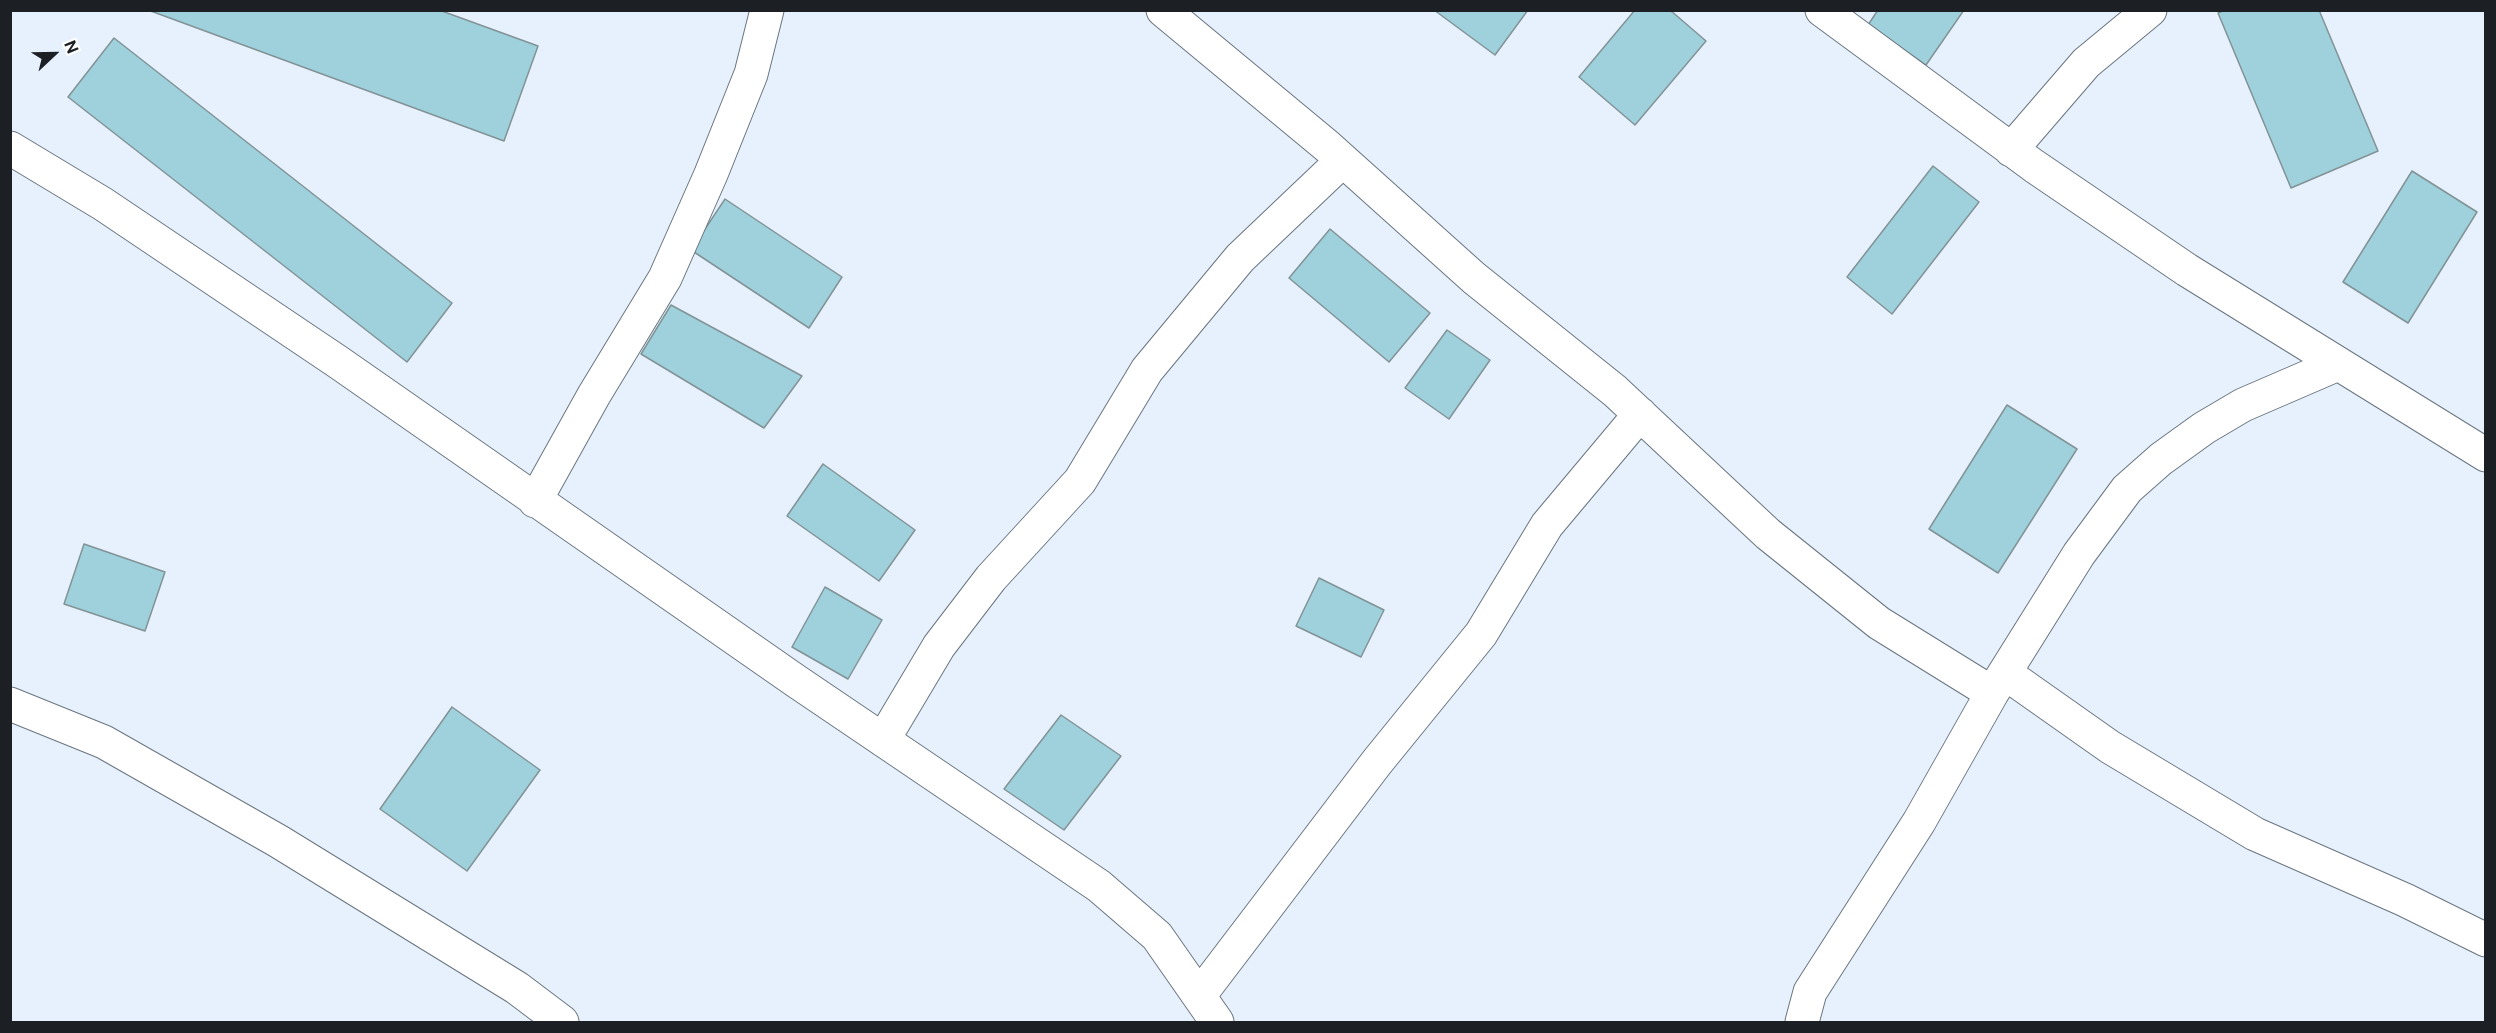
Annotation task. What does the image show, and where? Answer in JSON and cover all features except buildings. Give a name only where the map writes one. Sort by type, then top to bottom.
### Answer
[{"type":"street","points":[[535,501],[594,395],[665,278],[711,174],[751,74],[767,10]]},
{"type":"street","points":[[1163,10],[1342,161],[1474,278],[1615,391],[1768,534],[1880,623],[1999,683],[2255,834],[2405,900],[2486,940]]},
{"type":"street","points":[[1822,10],[2011,150],[2187,270],[2486,455]]},
{"type":"street","points":[[2011,150],[2086,63],[2150,10]]},
{"type":"street","points":[[10,148],[103,204],[338,362],[535,501],[1099,886],[1157,936],[1208,1009],[1377,762],[1481,634],[1547,525],[1640,414]]},
{"type":"street","points":[[883,740],[939,646],[991,578],[1080,481],[1147,370],[1240,258],[1342,161]]},
{"type":"street","points":[[1802,1023],[1810,992],[1919,822],[1999,683],[2079,554],[2127,489],[2161,459],[2204,428],[2243,405],[2338,364]]},
{"type":"street","points":[[10,704],[104,742],[278,841],[517,988],[562,1023]]}]
